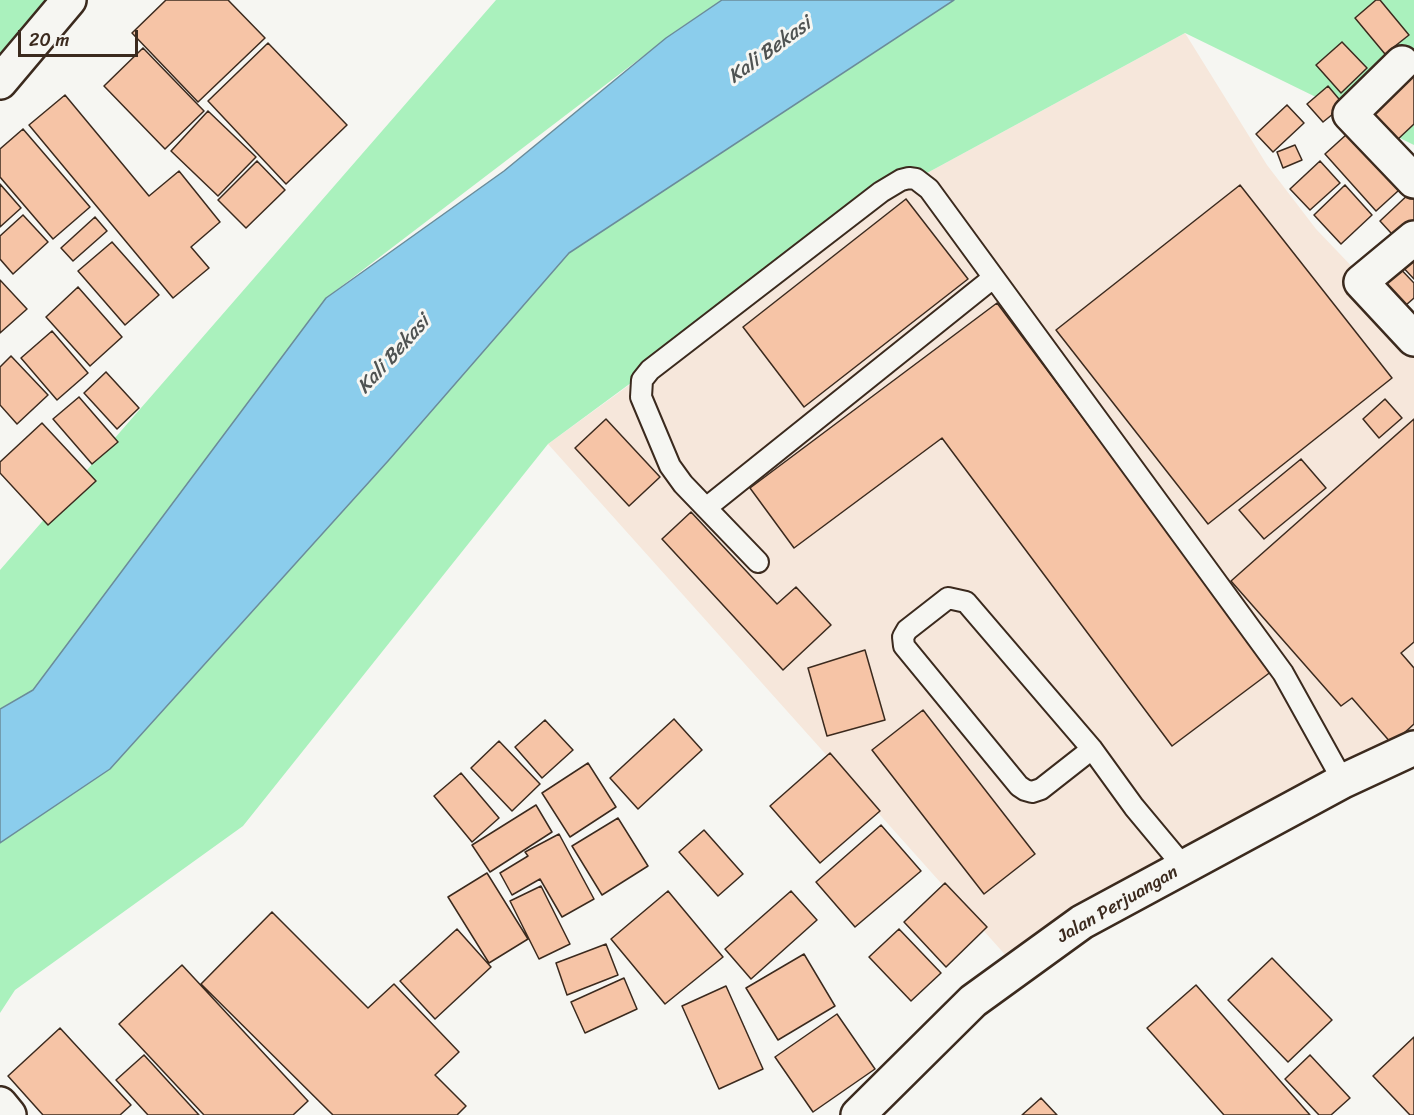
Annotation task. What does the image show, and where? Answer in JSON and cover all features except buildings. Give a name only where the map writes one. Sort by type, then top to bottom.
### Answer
[{"type":"main road","points":[[0,82],[69,0]]},
{"type":"main road","points":[[1402,63],[1350,114],[1414,181]]},
{"type":"main road","points":[[1414,238],[1361,282],[1414,339]]},
{"type":"main road","name":"Jalan Perjuangan","points":[[858,1115],[973,1001],[1082,922],[1343,781],[1414,748]]},
{"type":"main road","points":[[0,1104],[9,1115]]},
{"type":"lane","points":[[758,562],[683,484],[670,466],[641,397],[642,380],[650,370],[881,192],[901,180],[916,179],[929,189],[1283,673],[1343,781]]},
{"type":"lane","points":[[706,508],[993,278]]},
{"type":"lane","points":[[1092,749],[1041,789],[1032,792],[1025,790],[1019,786],[903,646],[903,638],[907,630],[948,598],[966,602],[1092,749],[1134,807],[1184,867]]},
{"type":"shaded area","points":[[1185,33],[1267,165],[1316,229],[1360,275],[1414,339],[1414,748],[1017,968],[548,444],[726,311],[916,179]]},
{"type":"green space","points":[[0,0],[69,0],[0,82]]},
{"type":"green space","points":[[496,0],[722,0],[680,28],[326,298],[33,690],[0,709],[0,570]]},
{"type":"green space","points":[[954,0],[1414,0],[1414,145],[1185,33],[916,179],[909,178],[548,444],[243,826],[15,990],[0,1013],[0,843],[110,769],[388,461],[569,253]]},
{"type":"water","name":"Kali Bekasi","points":[[722,0],[954,0],[569,253],[388,461],[110,769],[0,843],[0,709],[33,690],[326,298],[504,171],[666,38]]}]
